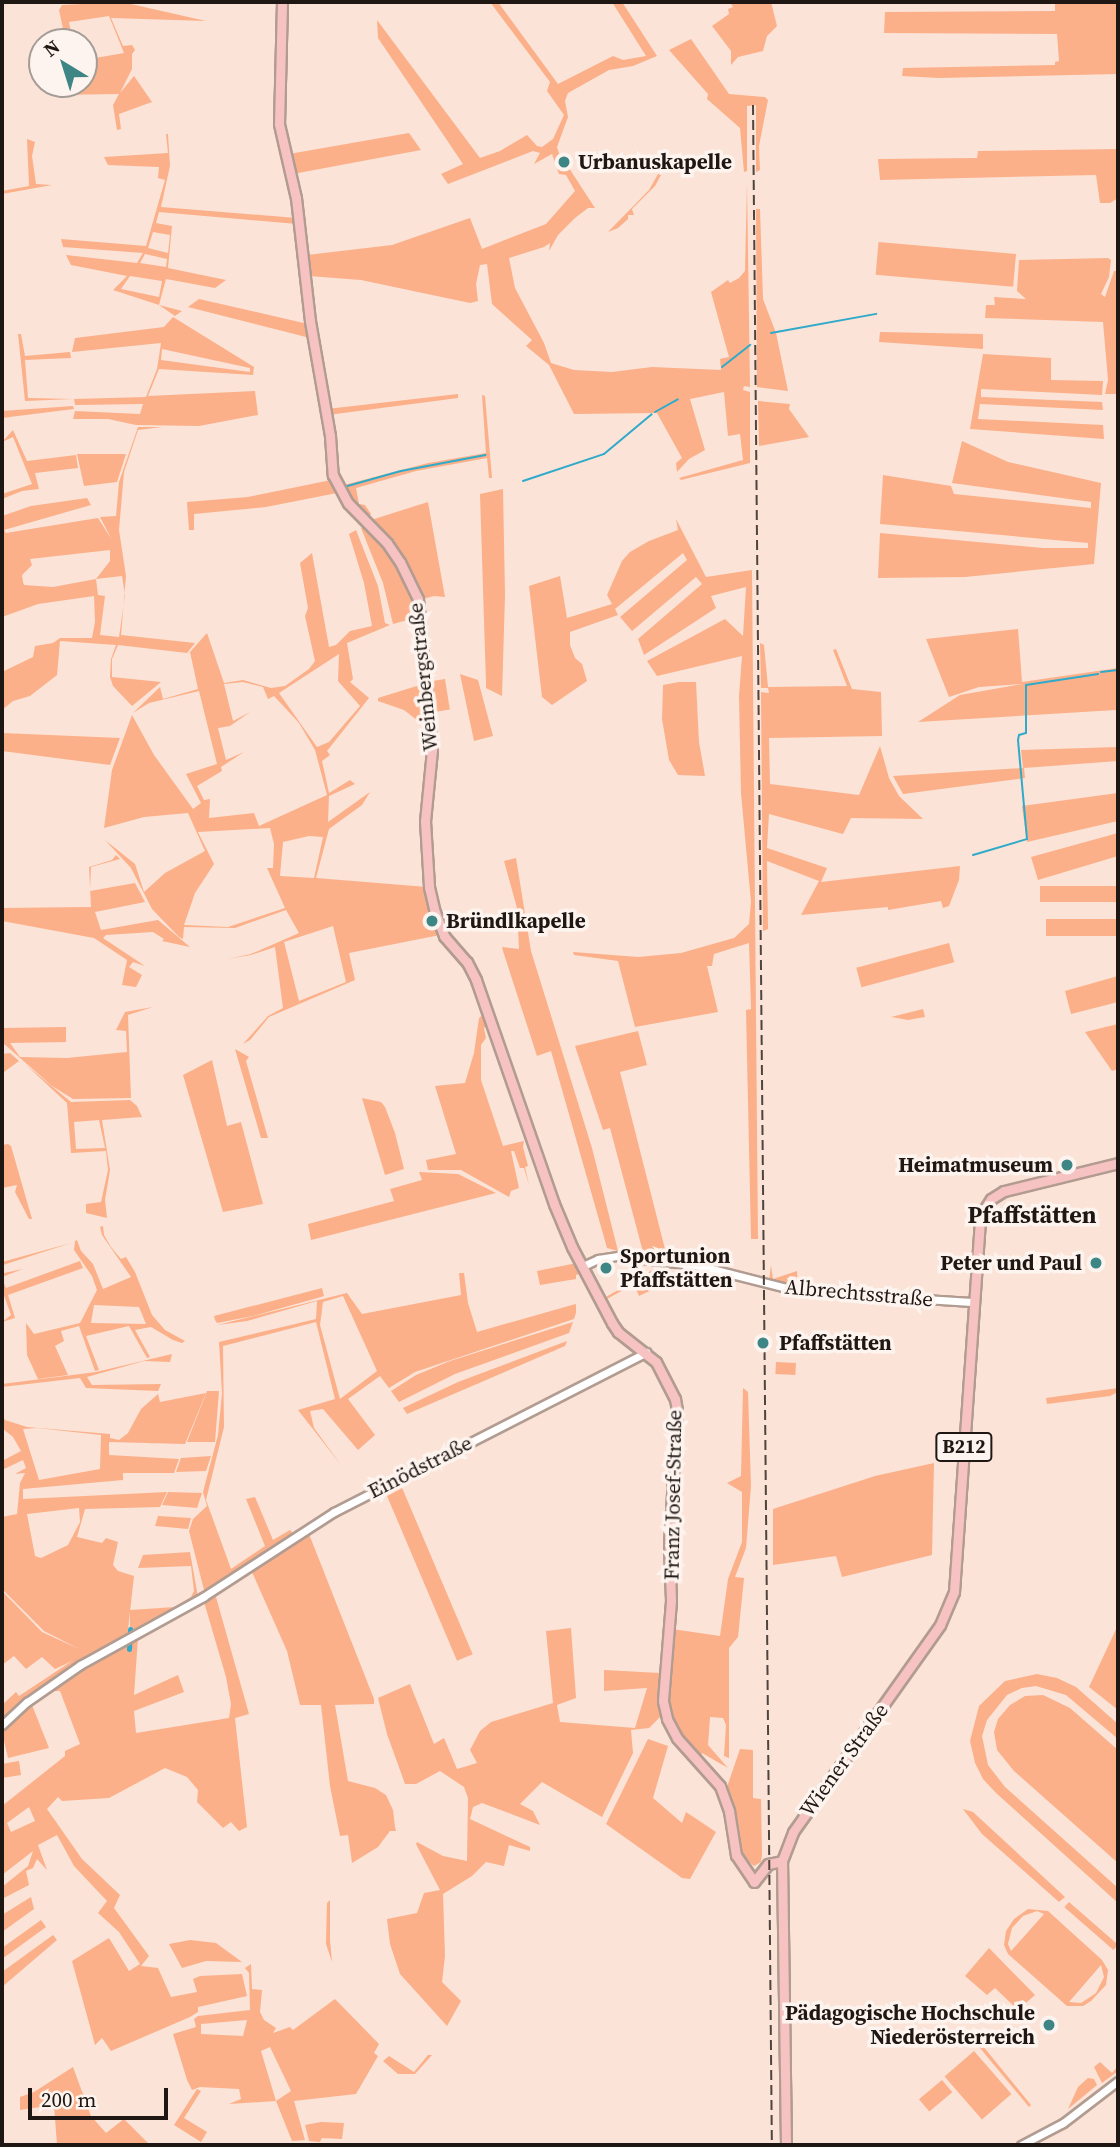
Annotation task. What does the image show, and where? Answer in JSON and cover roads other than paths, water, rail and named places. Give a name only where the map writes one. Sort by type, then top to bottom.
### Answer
[{"type":"main road","name":"Weinbergstraße","points":[[282,2],[279,124],[296,198],[310,321],[330,436],[333,475],[348,503],[387,543],[400,562],[418,599],[432,750],[425,821],[429,887],[441,931],[472,970],[554,1204],[583,1266]]},
{"type":"main road","name":"B212","points":[[972,1301],[979,1224],[991,1199],[1004,1191],[1118,1163]]},
{"type":"main road","name":"Franz Josef-Straße","points":[[583,1266],[618,1332],[656,1362],[671,1390],[677,1410],[669,1543],[671,1601],[663,1688],[667,1720],[686,1750],[720,1786],[729,1811],[736,1855],[754,1882],[768,1864],[782,1865]]},
{"type":"main road","name":"Wiener Straße","points":[[782,1865],[793,1832],[940,1625],[950,1604],[954,1592],[972,1301]]},
{"type":"main road","name":"B212","points":[[782,1865],[786,2145]]},
{"type":"street","name":"Albrechtsstraße","points":[[583,1266],[598,1259],[618,1256],[642,1258],[700,1266],[798,1291],[972,1301]]},
{"type":"street","name":"Einödstraße","points":[[2,1725],[27,1702],[80,1665],[203,1597],[334,1512],[646,1352]]},
{"type":"street","points":[[1021,2145],[1063,2123],[1118,2081]]},
{"type":"waterway","points":[[771,333],[876,314]]},
{"type":"waterway","points":[[722,367],[750,345]]},
{"type":"waterway","points":[[655,412],[678,399]]},
{"type":"waterway","points":[[523,481],[604,454],[652,414]]},
{"type":"waterway","points":[[344,487],[401,471],[486,455]]},
{"type":"waterway","points":[[1101,672],[1118,670]]},
{"type":"waterway","points":[[973,855],[1027,839],[1018,740],[1019,735],[1026,733],[1026,685],[1098,674]]},
{"type":"waterway","points":[[129,1649],[130,1629]]},
{"type":"railway","points":[[753,105],[772,2145]]},
{"type":"place","name":"Urbanuskapelle","points":[[564,162]]},
{"type":"place","name":"Bründlkapelle","points":[[432,921]]},
{"type":"place","name":"Heimatmuseum","points":[[1067,1165]]},
{"type":"place","name":"Peter und Paul","points":[[1096,1263]]},
{"type":"place","name":"Sportunion Pfaffstätten","points":[[606,1268]]},
{"type":"place","name":"Pfaffstätten","points":[[763,1343]]},
{"type":"place","name":"Pädagogische Hochschule Niederösterreich","points":[[1049,2025]]},
{"type":"district","name":"Pfaffstätten","points":[[1032,1215]]}]
